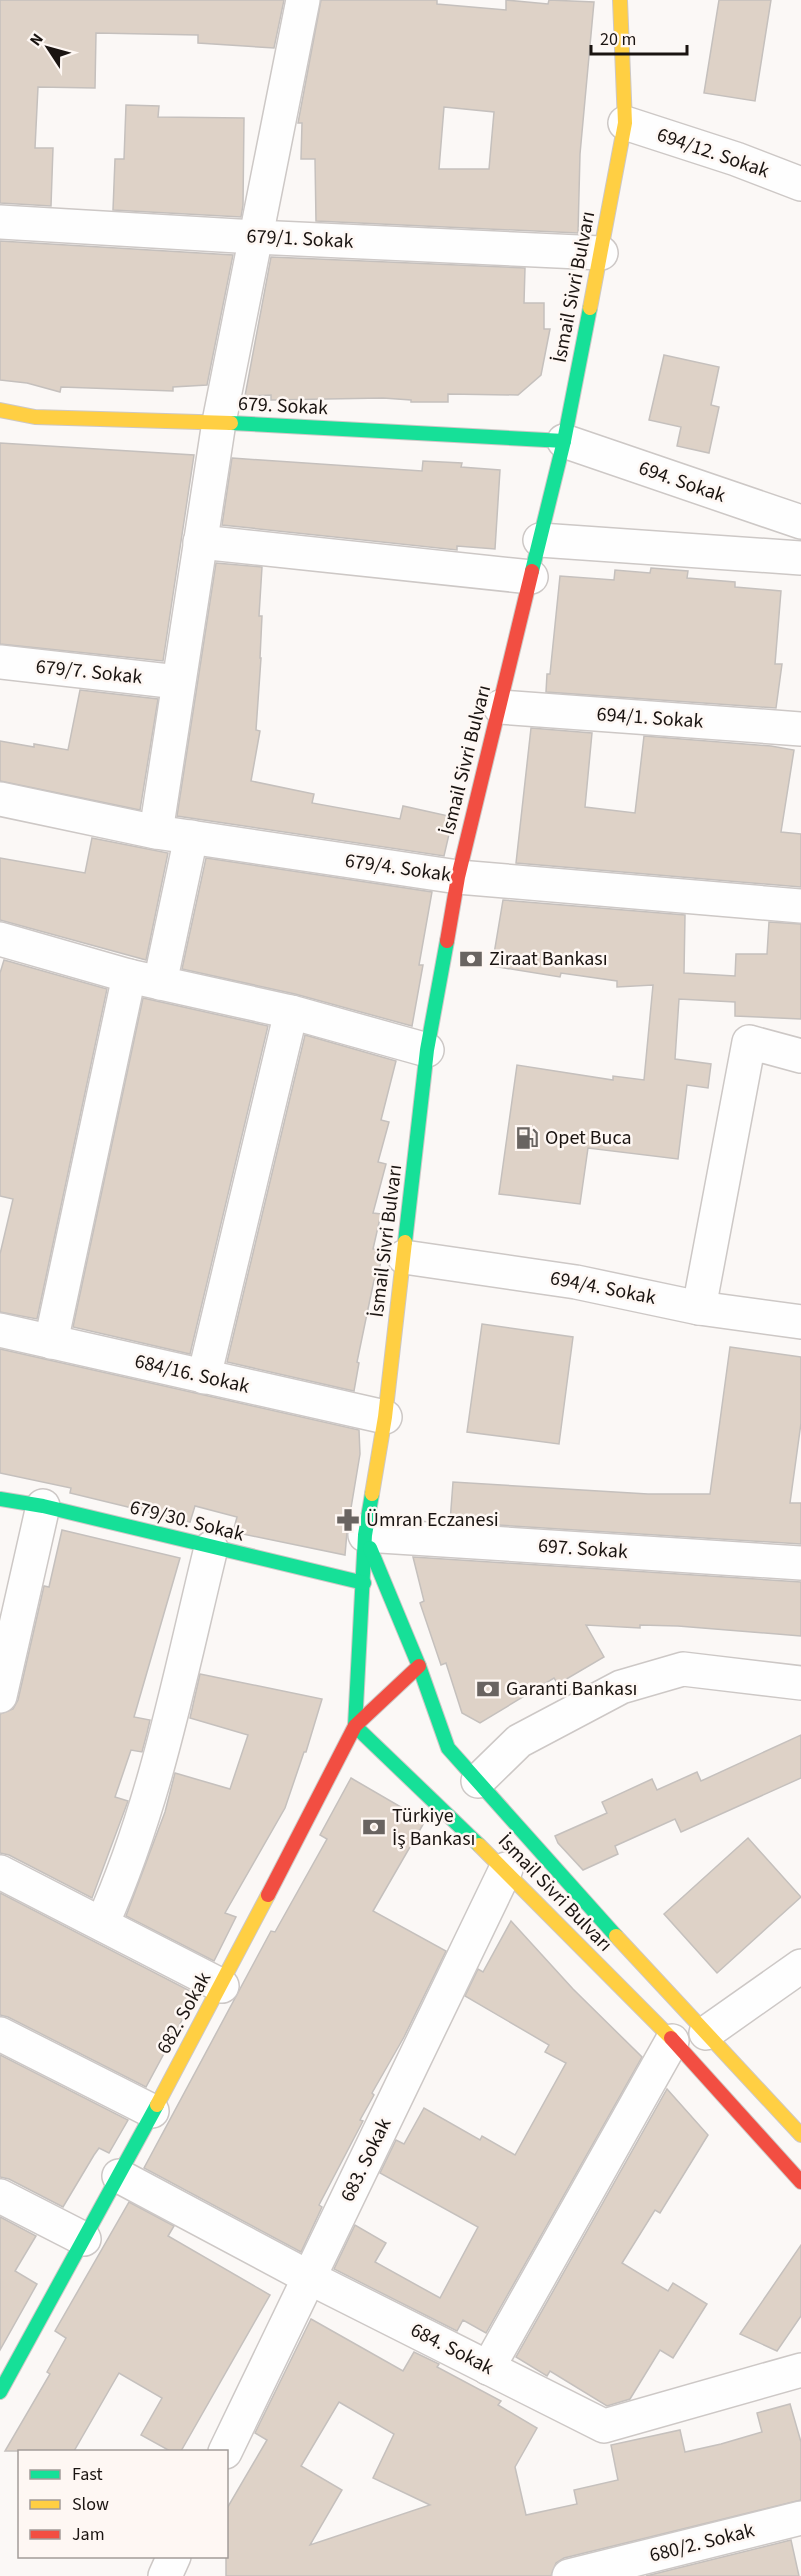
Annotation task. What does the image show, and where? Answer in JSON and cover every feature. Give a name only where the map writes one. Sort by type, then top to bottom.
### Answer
[{"type":"main road","name":"İsmail Sivri Bulvarı","points":[[620,0],[625,123],[564,441],[458,877],[427,1050],[385,1417],[365,1535],[355,1726],[506,1869],[751,2124],[801,2182]]},
{"type":"main road","name":"679. Sokak","points":[[0,410],[35,417],[219,422],[564,441]]},
{"type":"main road","name":"679/30. Sokak","points":[[0,1499],[43,1506],[364,1583]]},
{"type":"main road","name":"İsmail Sivri Bulvarı","points":[[365,1535],[419,1666],[448,1748],[801,2135]]},
{"type":"main road","name":"682. Sokak","points":[[4,2374],[84,2239],[222,1986],[355,1726],[419,1666]]},
{"type":"street","points":[[156,832],[219,422],[303,0]]},
{"type":"street","name":"694/12. Sokak","points":[[625,123],[801,183]]},
{"type":"street","name":"679/1. Sokak","points":[[0,222],[255,237],[601,253]]},
{"type":"street","name":"694. Sokak","points":[[564,441],[801,522]]},
{"type":"street","points":[[540,540],[801,558]]},
{"type":"street","points":[[200,542],[531,577]]},
{"type":"street","name":"679/7. Sokak","points":[[0,662],[178,682]]},
{"type":"street","name":"694/1. Sokak","points":[[500,706],[801,729]]},
{"type":"street","name":"679/4. Sokak","points":[[0,799],[156,832],[458,877],[801,906]]},
{"type":"street","points":[[51,1342],[144,979],[191,837]]},
{"type":"street","points":[[0,941],[144,979],[291,1012],[427,1050]]},
{"type":"street","points":[[204,1377],[291,1012]]},
{"type":"street","points":[[699,1308],[749,1042],[801,1056]]},
{"type":"street","name":"694/4. Sokak","points":[[404,1257],[576,1282],[699,1308],[801,1322]]},
{"type":"street","name":"684/16. Sokak","points":[[0,1330],[385,1417]]},
{"type":"street","points":[[0,1696],[43,1506]]},
{"type":"street","name":"697. Sokak","points":[[365,1535],[801,1563]]},
{"type":"street","points":[[102,1924],[124,1875],[148,1801],[211,1548]]},
{"type":"street","points":[[478,1781],[519,1741],[621,1687],[683,1670],[801,1683]]},
{"type":"street","name":"683. Sokak","points":[[225,2450],[506,1869]]},
{"type":"street","points":[[0,1872],[222,1986]]},
{"type":"street","points":[[706,2033],[801,1966]]},
{"type":"street","points":[[0,2034],[152,2111]]},
{"type":"street","points":[[488,2368],[672,2041]]},
{"type":"street","name":"684. Sokak","points":[[119,2176],[310,2278],[604,2426],[801,2370]]},
{"type":"street","points":[[0,2196],[84,2239]]},
{"type":"street","name":"680/2. Sokak","points":[[569,2576],[801,2518]]},
{"type":"street","points":[[165,2576],[173,2558]]},
{"type":"building","points":[[0,0],[284,0],[274,48],[198,43],[198,35],[96,33],[95,88],[38,87],[35,148],[53,148],[51,206],[0,203]]},
{"type":"building","points":[[321,0],[437,0],[437,4],[506,10],[506,0],[548,4],[549,0],[594,2],[580,154],[578,233],[316,221],[315,159],[301,159],[302,123],[298,123]],"holes":[[[444,107],[494,112],[489,169],[439,169]]]},
{"type":"building","points":[[719,0],[771,0],[755,101],[704,93]]},
{"type":"building","points":[[126,105],[159,106],[158,117],[244,118],[241,217],[113,210],[115,159],[124,159]]},
{"type":"building","points":[[0,241],[233,255],[207,385],[173,387],[173,391],[61,387],[60,392],[27,383],[0,380]]},
{"type":"building","points":[[271,257],[525,268],[524,303],[544,303],[544,329],[550,329],[541,375],[518,395],[448,394],[448,402],[411,402],[411,400],[383,398],[271,400],[271,395],[245,396]]},
{"type":"building","points":[[664,355],[719,367],[711,405],[719,407],[709,453],[677,446],[681,427],[649,420]]},
{"type":"building","points":[[0,443],[194,455],[163,661],[0,644]]},
{"type":"building","points":[[232,458],[422,471],[423,461],[462,463],[461,467],[500,470],[495,549],[457,546],[457,550],[222,525]]},
{"type":"building","points":[[216,563],[262,567],[259,616],[262,616],[261,658],[256,730],[260,731],[251,781],[314,794],[312,803],[400,819],[403,806],[453,817],[444,856],[177,816]]},
{"type":"building","points":[[651,568],[688,571],[687,578],[735,582],[735,587],[781,591],[775,664],[782,664],[776,708],[546,692],[547,674],[550,674],[560,576],[614,580],[615,570],[650,573]]},
{"type":"building","points":[[80,690],[158,699],[140,810],[0,781],[0,741],[68,750]]},
{"type":"building","points":[[531,728],[592,733],[585,807],[635,813],[644,736],[771,746],[794,750],[781,832],[801,834],[801,887],[516,863]]},
{"type":"building","points":[[92,838],[168,853],[146,960],[0,920],[0,858],[85,873]]},
{"type":"building","points":[[206,858],[432,892],[419,965],[423,965],[412,1026],[295,994],[182,969]]},
{"type":"building","points":[[503,900],[685,915],[684,973],[735,976],[736,954],[767,954],[769,922],[801,924],[801,1019],[735,1016],[735,1002],[679,999],[675,1059],[711,1064],[708,1088],[687,1085],[678,1159],[588,1148],[580,1204],[499,1194],[517,1065],[613,1080],[613,1076],[644,1080],[653,985],[617,987],[617,981],[561,973],[560,977],[492,966]]},
{"type":"building","points":[[4,960],[107,989],[37,1319],[0,1312],[0,1254],[13,1199],[0,1196],[0,973]]},
{"type":"building","points":[[143,998],[268,1026],[190,1354],[73,1327]]},
{"type":"building","points":[[305,1035],[396,1061],[381,1120],[389,1122],[378,1162],[386,1164],[373,1213],[381,1214],[373,1249],[383,1251],[377,1280],[374,1280],[357,1362],[359,1363],[354,1391],[227,1362]]},
{"type":"building","points":[[482,1324],[573,1337],[559,1444],[467,1432]]},
{"type":"building","points":[[730,1347],[801,1357],[801,1423],[790,1503],[801,1503],[801,1544],[450,1522],[453,1482],[648,1494],[710,1494]]},
{"type":"building","points":[[0,1349],[359,1430],[360,1454],[345,1555],[233,1532],[237,1517],[195,1506],[190,1522],[70,1493],[71,1488],[0,1473]]},
{"type":"building","points":[[62,1530],[180,1558],[134,1717],[150,1720],[147,1733],[142,1752],[131,1750],[115,1797],[128,1801],[92,1898],[9,1855],[0,1853],[0,1714],[13,1709],[18,1700],[44,1586],[49,1587]]},
{"type":"building","points":[[413,1557],[801,1582],[801,1636],[678,1626],[640,1625],[640,1628],[586,1625],[604,1657],[558,1684],[554,1678],[480,1723],[462,1713],[446,1663],[441,1665],[420,1603],[424,1601]]},
{"type":"building","points":[[200,1674],[322,1699],[306,1752],[304,1752],[285,1808],[225,1913],[236,1917],[214,1961],[126,1916],[165,1812],[175,1773],[230,1789],[248,1735],[190,1718]]},
{"type":"building","points":[[801,1735],[801,1778],[681,1832],[675,1819],[615,1846],[618,1854],[583,1870],[558,1843],[555,1836],[607,1813],[602,1802],[652,1779],[657,1790],[697,1772],[701,1781]]},
{"type":"building","points":[[351,1778],[425,1821],[373,1911],[446,1951],[404,2037],[372,2093],[374,2095],[360,2120],[363,2121],[319,2205],[322,2207],[301,2252],[144,2168],[271,1931],[275,1932],[327,1839],[320,1835]]},
{"type":"building","points":[[748,1838],[801,1897],[717,1973],[664,1914]]},
{"type":"building","points":[[0,1893],[196,1994],[146,2087],[0,2015]]},
{"type":"building","points":[[511,1921],[573,1989],[642,2057],[486,2333],[463,2320],[457,2331],[334,2269],[355,2225],[386,2243],[375,2262],[440,2298],[478,2227],[380,2173],[396,2140],[404,2144],[424,2108],[480,2140],[482,2136],[515,2155],[566,2063],[545,2052],[549,2045],[465,1996],[478,1969],[483,1972]]},
{"type":"building","points":[[0,2055],[128,2120],[109,2153],[99,2148],[63,2207],[9,2179],[0,2177]]},
{"type":"building","points":[[667,2089],[708,2135],[660,2213],[655,2210],[622,2263],[668,2291],[673,2283],[707,2304],[673,2358],[660,2350],[630,2399],[607,2406],[550,2371],[547,2376],[516,2357]]},
{"type":"building","points":[[129,2202],[174,2226],[168,2236],[270,2295],[182,2450],[168,2450],[141,2435],[162,2398],[119,2373],[75,2450],[5,2451],[50,2374],[47,2372],[66,2338],[55,2331]]},
{"type":"building","points":[[0,2217],[36,2236],[15,2271],[37,2284],[0,2350]]},
{"type":"building","points":[[801,2245],[801,2316],[777,2351],[740,2334]]},
{"type":"building","points":[[311,2319],[403,2371],[414,2352],[439,2364],[437,2367],[501,2401],[498,2405],[537,2428],[515,2467],[526,2515],[577,2504],[574,2490],[618,2480],[611,2445],[680,2430],[685,2452],[721,2444],[762,2432],[757,2413],[790,2404],[801,2442],[801,2500],[564,2558],[556,2563],[551,2576],[226,2576],[228,2507],[267,2440],[255,2433]],"holes":[[[339,2402],[394,2434],[373,2478],[430,2505],[310,2545],[342,2490],[301,2466]]]},
{"type":"building","points":[[791,2540],[799,2576],[646,2576]]},
{"type":"traffic: fast","points":[[532,571],[564,441],[590,308]]},
{"type":"traffic: fast","points":[[231,423],[564,441]]},
{"type":"traffic: fast","points":[[405,1242],[427,1050],[447,941]]},
{"type":"traffic: fast","points":[[372,1494],[365,1535],[355,1726],[479,1845]]},
{"type":"traffic: fast","points":[[0,1499],[43,1506],[364,1583]]},
{"type":"traffic: fast","points":[[370,1548],[419,1666],[448,1748],[616,1936]]},
{"type":"traffic: fast","points":[[0,2392],[157,2105]]},
{"type":"traffic: slow","points":[[590,308],[625,123],[620,0]]},
{"type":"traffic: slow","points":[[0,410],[35,417],[231,423]]},
{"type":"traffic: slow","points":[[372,1494],[385,1417],[405,1242]]},
{"type":"traffic: slow","points":[[479,1845],[671,2038]]},
{"type":"traffic: slow","points":[[157,2105],[268,1895]]},
{"type":"traffic: slow","points":[[616,1936],[801,2135]]},
{"type":"traffic: jam","points":[[447,941],[458,877],[532,571]]},
{"type":"traffic: jam","points":[[268,1895],[355,1726],[419,1666]]},
{"type":"traffic: jam","points":[[671,2038],[801,2182]]},
{"type":"place","name":"Ziraat Bankası","points":[[471,959]]},
{"type":"place","name":"Opet Buca","points":[[527,1138]]},
{"type":"place","name":"Ümran Eczanesi","points":[[348,1520]]},
{"type":"place","name":"Garanti Bankası","points":[[488,1689]]},
{"type":"place","name":"Türkiye İş Bankası","points":[[374,1827]]}]
